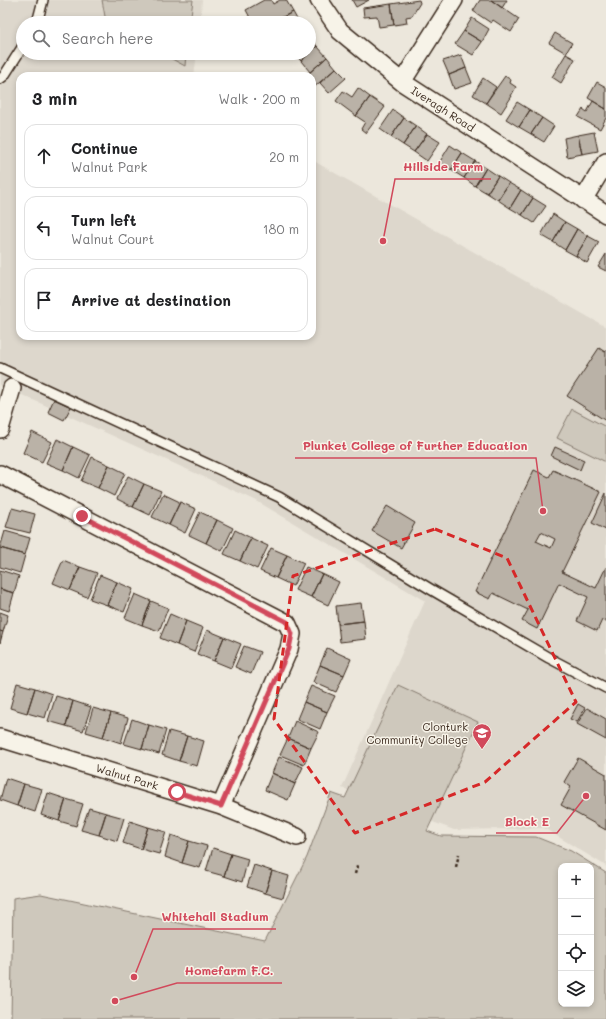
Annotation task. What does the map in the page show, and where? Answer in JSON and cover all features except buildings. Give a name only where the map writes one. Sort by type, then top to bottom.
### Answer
[{"type":"street","name":"Iveragh Road","points":[[319,0],[340,31],[402,82],[582,200],[606,214]]},
{"type":"street","points":[[402,82],[454,0]]},
{"type":"street","points":[[582,200],[606,162]]},
{"type":"street","points":[[0,429],[12,388]]},
{"type":"street","points":[[0,474],[287,622],[292,634],[289,649],[221,806]]},
{"type":"street","name":"Walnut Park","points":[[0,738],[221,806],[297,837]]},
{"type":"lane","points":[[39,16],[43,0]]},
{"type":"lane","points":[[0,79],[4,76],[16,57]]},
{"type":"lane","points":[[0,368],[278,497],[548,658],[606,688]]},
{"type":"path","points":[[456,866],[459,854]]},
{"type":"path","points":[[355,874],[358,863]]},
{"type":"highlighted area","points":[[435,529],[507,558],[576,702],[485,782],[355,833],[274,719],[293,576]]},
{"type":"shaded area","points":[[0,0],[202,0],[201,16],[16,16],[16,60],[196,60],[195,72],[16,72],[16,340],[316,340],[316,162],[606,327],[606,419],[579,406],[606,420],[606,866],[544,828],[454,830],[342,788],[425,601],[255,500],[0,385]]},
{"type":"shaded area","points":[[102,0],[193,0],[191,16],[105,16]]},
{"type":"shaded area","points":[[174,60],[185,60],[185,66]]},
{"type":"shaded area","points":[[572,409],[606,427],[606,462],[557,438]]},
{"type":"shaded area","points":[[398,685],[478,722],[427,831],[441,836],[536,837],[571,851],[590,863],[558,863],[558,1007],[594,1007],[594,865],[606,873],[606,1019],[11,1019],[13,898],[41,894],[265,941],[307,857],[331,793],[345,798]]},
{"type":"place","name":"Hillside Farm","points":[[383,241]]},
{"type":"place","name":"Plunket College of Further Education","points":[[543,511]]},
{"type":"place","name":"Clonturk Community College","points":[[482,750]]},
{"type":"place","name":"Block E","points":[[586,796]]},
{"type":"place","name":"Whitehall Stadium","points":[[134,977]]},
{"type":"place","name":"Homefarm F.C.","points":[[115,1001]]},
{"type":"route","points":[[82,516],[287,622],[292,634],[289,649],[221,806],[177,792]]}]
